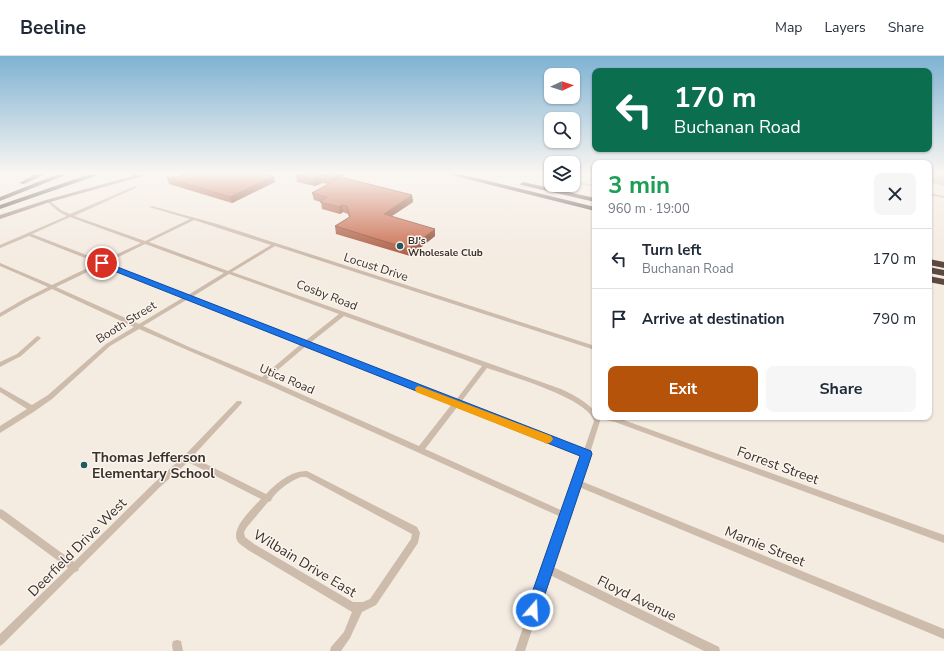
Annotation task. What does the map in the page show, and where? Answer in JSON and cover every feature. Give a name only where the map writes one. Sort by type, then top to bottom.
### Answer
[{"type":"highway","points":[[0,207],[13,202]]},
{"type":"highway","points":[[0,207],[15,202]]},
{"type":"highway","points":[[568,202],[592,207]]},
{"type":"highway","points":[[576,202],[592,207]]},
{"type":"highway","points":[[932,263],[944,265]]},
{"type":"highway","points":[[932,269],[944,270]]},
{"type":"highway","points":[[932,270],[944,273]]},
{"type":"highway","points":[[932,275],[944,278]]},
{"type":"highway","points":[[932,280],[944,282]]},
{"type":"main road","points":[[0,217],[46,202]]},
{"type":"street","name":"Cosby Road","points":[[49,202],[60,211],[71,216],[559,391],[578,400],[592,411]]},
{"type":"street","points":[[0,247],[102,202]]},
{"type":"street","name":"Locust Drive","points":[[151,207],[194,219],[592,347]]},
{"type":"street","points":[[0,315],[52,287],[194,219]]},
{"type":"street","points":[[28,234],[456,404],[587,454]]},
{"type":"street","name":"Booth Street","points":[[0,430],[33,409],[65,385],[98,353],[139,326],[274,245]]},
{"type":"street","name":"Utica Road","points":[[0,264],[276,385],[566,516]]},
{"type":"street","points":[[262,380],[344,313]]},
{"type":"street","points":[[0,366],[19,355],[38,338]]},
{"type":"street","points":[[420,450],[486,365]]},
{"type":"street","points":[[0,389],[33,409]]},
{"type":"street","name":"Deerfield Drive West","points":[[0,641],[75,568],[156,485],[188,458],[238,403]]},
{"type":"street","points":[[520,651],[587,454],[597,420]]},
{"type":"street","name":"Forrest Street","points":[[616,420],[944,539]]},
{"type":"street","points":[[188,458],[268,499],[284,482],[292,476],[306,474],[414,530],[416,533],[415,540],[373,602],[367,606],[358,608],[347,635],[335,651]]},
{"type":"street","name":"Marnie Street","points":[[577,483],[944,634]]},
{"type":"street","name":"Wilbain Drive East","points":[[268,499],[244,524],[240,532],[241,539],[251,547],[352,607],[358,608]]},
{"type":"street","points":[[0,512],[75,568]]},
{"type":"street","name":"Floyd Avenue","points":[[547,570],[715,651]]},
{"type":"building","points":[[320,202],[402,202],[384,214],[435,229],[409,249],[335,226],[350,217],[347,206],[342,205],[339,207]]},
{"type":"slow traffic","points":[[419,389],[547,439]]},
{"type":"place","name":"BJ's Wholesale Club","points":[[400,246]]},
{"type":"place","name":"Thomas Jefferson Elementary School","points":[[84,465]]},
{"type":"route","points":[[102,263],[519,429],[587,454],[533,610]]}]
